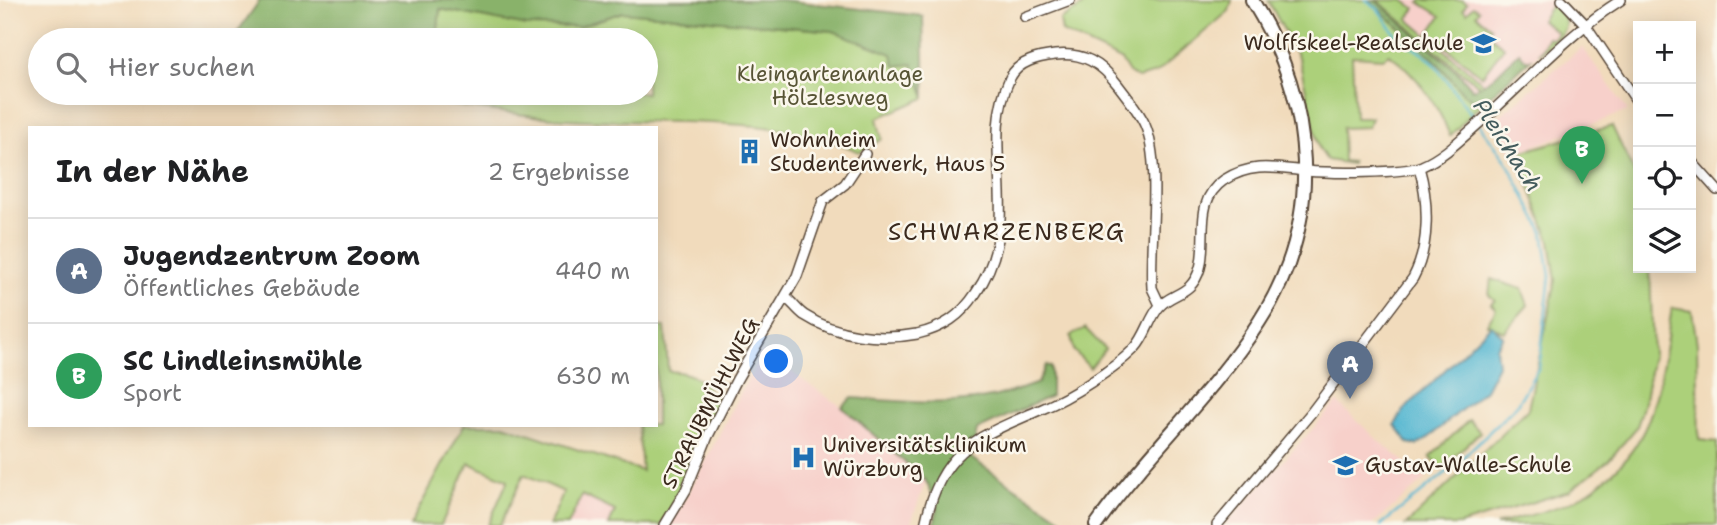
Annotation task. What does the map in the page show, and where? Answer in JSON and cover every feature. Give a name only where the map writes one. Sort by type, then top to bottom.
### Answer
[{"type":"main road","points":[[1096,525],[1217,379],[1268,308],[1294,243],[1305,171],[1300,110],[1270,29],[1252,0]]},
{"type":"street","points":[[1025,16],[1070,0]]},
{"type":"street","points":[[1562,0],[1585,24],[1633,96]]},
{"type":"street","points":[[925,525],[938,486],[968,445],[1000,426],[1070,395],[1122,358],[1147,333],[1160,305],[1190,287],[1199,268],[1203,212],[1210,192],[1222,182],[1246,169],[1270,167],[1305,171],[1419,167],[1434,160],[1465,136],[1585,24],[1621,0]]},
{"type":"street","points":[[785,297],[806,316],[847,333],[901,337],[931,330],[952,321],[970,303],[988,276],[1000,231],[1003,202],[998,126],[1009,80],[1017,68],[1030,61],[1063,54],[1080,55],[1104,69],[1144,123],[1151,154],[1152,288],[1160,305]]},
{"type":"street","name":"STRAUBMÜHLWEG","points":[[665,525],[686,490],[708,436],[737,379],[797,276],[823,201],[845,184],[865,154]]},
{"type":"street","points":[[1217,525],[1311,413],[1413,278],[1423,254],[1426,220],[1419,167]]},
{"type":"street","points":[[1696,167],[1717,190]]},
{"type":"shaded area","name":"Wolffskeel-Realschule","points":[[1369,0],[1549,0],[1564,13],[1567,21],[1564,32],[1480,105],[1463,93],[1434,59]]},
{"type":"shaded area","points":[[1582,47],[1628,111],[1512,154],[1493,121]]},
{"type":"shaded area","name":"Universitätsklinikum Würzburg","points":[[762,352],[842,407],[926,481],[910,525],[564,525],[581,489],[678,513]]},
{"type":"shaded area","name":"Gustav-Walle-Schule","points":[[1337,402],[1426,479],[1372,525],[1225,525]]},
{"type":"green space","points":[[260,0],[781,0],[923,16],[925,97],[913,64],[895,66],[892,54],[833,31],[623,12],[578,27],[527,26],[440,9],[438,28],[240,28]]},
{"type":"green space","points":[[1092,0],[1232,0],[1229,11],[1156,73],[1138,78],[1129,73],[1121,60],[1062,32],[1060,20]]},
{"type":"green space","points":[[1268,0],[1369,0],[1434,59],[1463,93],[1480,105],[1450,136],[1425,91],[1399,62],[1389,54],[1383,58],[1352,56],[1355,118],[1371,118],[1368,127],[1342,128],[1343,161],[1352,164],[1327,160],[1319,148],[1299,59]]},
{"type":"green space","points":[[1369,0],[1375,0],[1458,72],[1473,90],[1494,77],[1519,52],[1525,59],[1531,59],[1480,105],[1463,93],[1434,59]]},
{"type":"green space","points":[[1377,0],[1403,0],[1415,8],[1408,19],[1485,85],[1482,89]]},
{"type":"green space","points":[[1423,0],[1462,0],[1467,3],[1463,9],[1467,13],[1473,6],[1479,10],[1476,15],[1491,27],[1487,33],[1504,47],[1482,76],[1429,33],[1441,16],[1420,3]]},
{"type":"green space","points":[[1553,3],[1561,11],[1565,25],[1559,36],[1539,54],[1548,37],[1552,39],[1557,32],[1541,20]]},
{"type":"green space","name":"Kleingartenanlage Hölzlesweg","points":[[440,9],[527,26],[578,27],[623,12],[833,31],[852,30],[913,64],[925,98],[877,118],[882,139],[860,152],[786,130],[747,125],[592,120],[508,113],[453,105],[658,105],[658,28],[438,28]]},
{"type":"green space","points":[[1612,126],[1633,170],[1633,273],[1650,273],[1653,355],[1637,427],[1609,460],[1569,491],[1459,525],[1406,525],[1528,409],[1556,280],[1550,241],[1517,153]]},
{"type":"green space","points":[[1491,279],[1522,289],[1528,305],[1504,332],[1487,324],[1496,309],[1491,304],[1495,300],[1489,295]]},
{"type":"green space","points":[[1672,308],[1692,311],[1697,344],[1699,440],[1717,442],[1717,525],[1496,525],[1549,510],[1578,498],[1605,480],[1625,460],[1650,416]]},
{"type":"green space","points":[[658,327],[665,327],[668,371],[693,376],[703,383],[711,394],[721,396],[683,487],[661,525],[609,525],[615,511],[582,495],[568,525],[549,525],[564,492],[524,474],[500,525],[488,525],[508,480],[469,463],[441,525],[410,525],[463,427],[510,427],[642,471],[638,427],[658,427]]},
{"type":"green space","points":[[1085,328],[1105,349],[1090,368],[1074,351],[1071,336]]},
{"type":"green space","points":[[1046,365],[1051,367],[1051,396],[977,430],[971,458],[1071,525],[934,525],[938,507],[926,481],[842,407],[852,398],[946,403],[990,397],[1038,383]]},
{"type":"green space","points":[[1469,420],[1480,432],[1441,469],[1430,457]]},
{"type":"water","points":[[1491,325],[1503,336],[1496,348],[1498,365],[1485,390],[1426,440],[1417,445],[1408,443],[1395,425],[1403,411]]},
{"type":"waterway","name":"Pleichach","points":[[1366,0],[1377,8],[1396,35],[1432,61],[1507,162],[1543,232],[1550,276],[1539,367],[1516,406],[1452,468],[1381,525]]},
{"type":"place","name":"Wolffskeel-Realschule","points":[[1484,43]]},
{"type":"place","name":"Wohnheim Studentenwerk, Haus 5","points":[[750,152]]},
{"type":"place","name":"SC Lindleinsmühle","points":[[1582,184]]},
{"type":"place","name":"Jugendzentrum Zoom","points":[[1350,399]]},
{"type":"place","name":"Universitätsklinikum Würzburg","points":[[803,457]]},
{"type":"place","name":"Gustav-Walle-Schule","points":[[1345,465]]},
{"type":"district","name":"SCHWARZENBERG","points":[[1007,232]]}]
